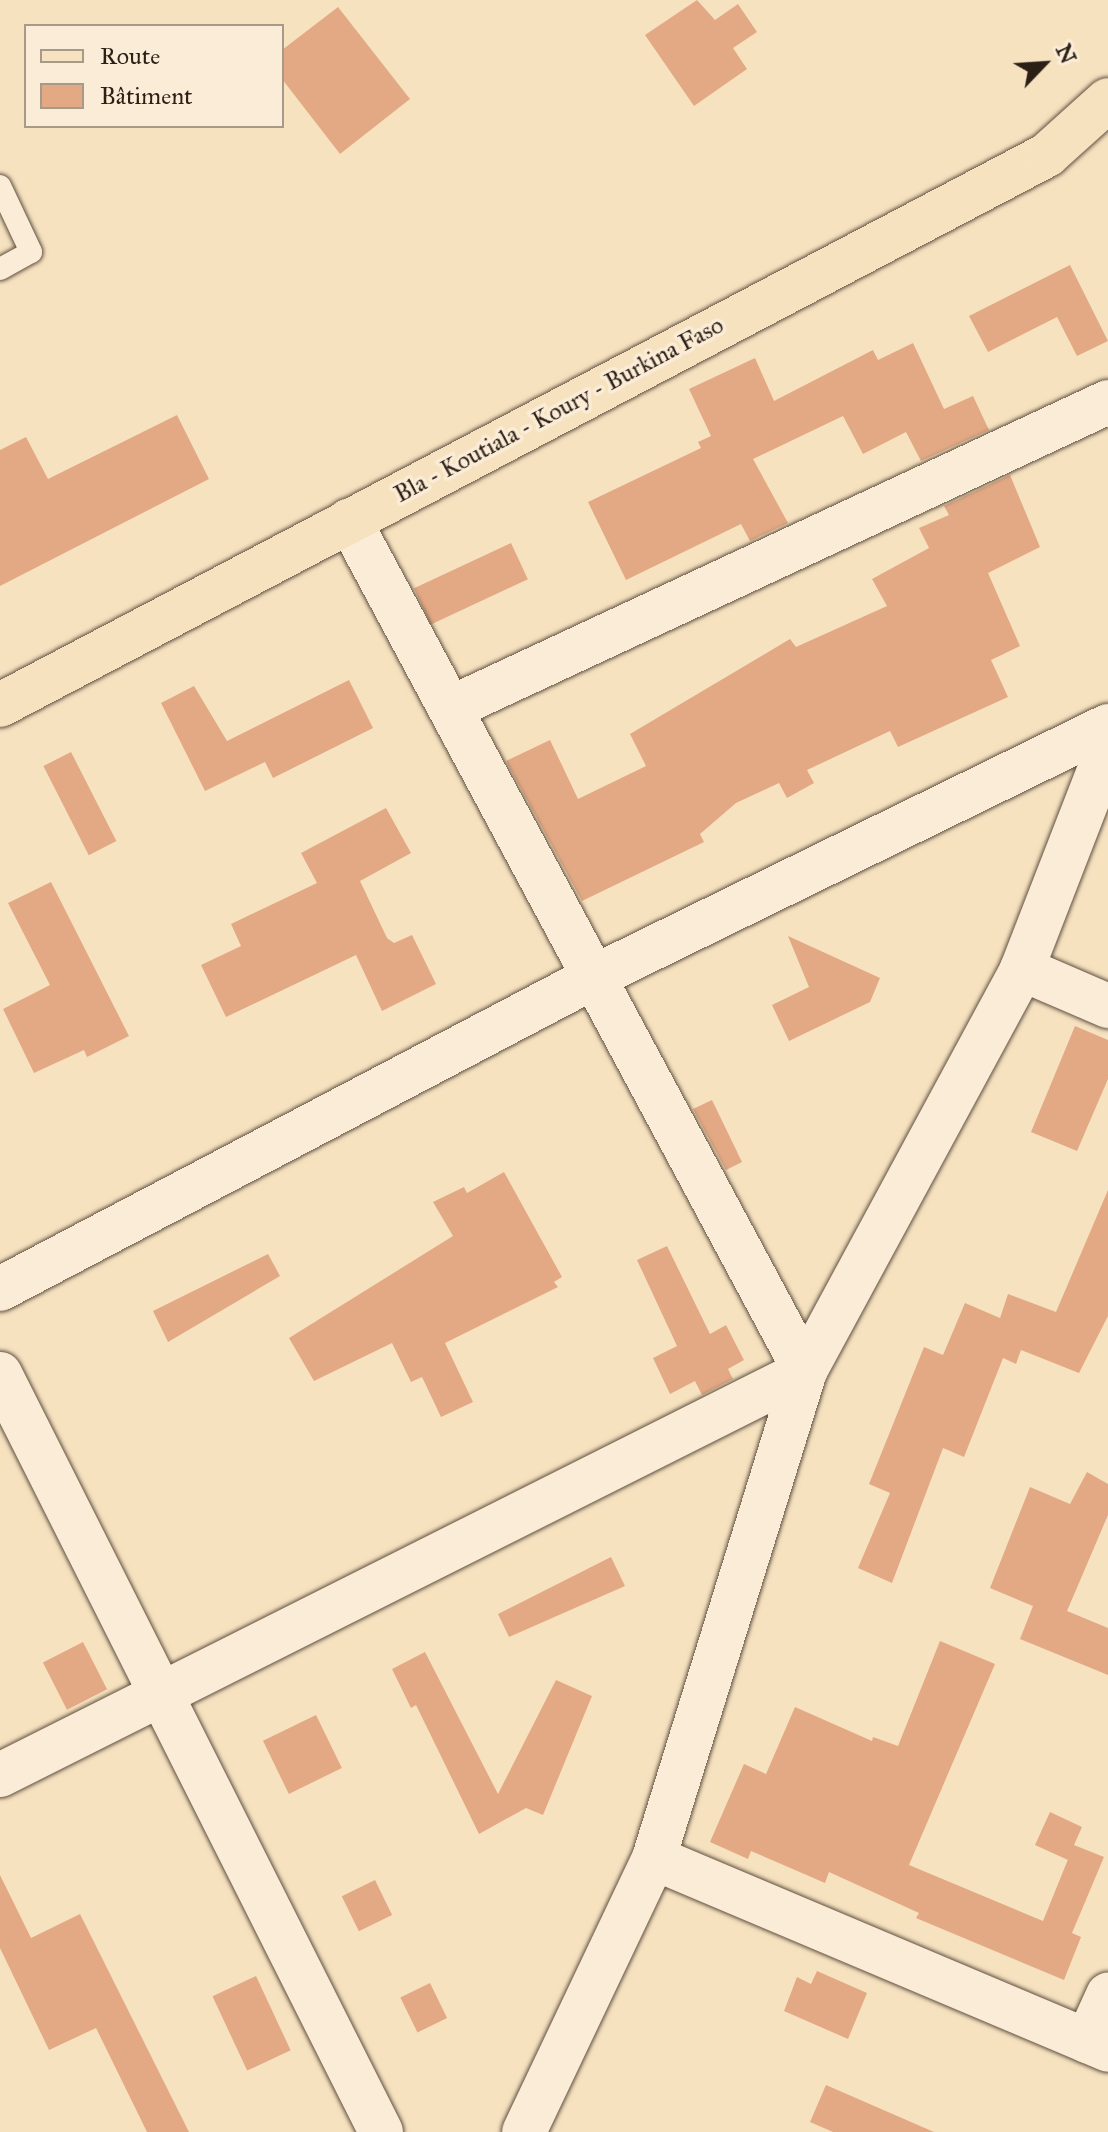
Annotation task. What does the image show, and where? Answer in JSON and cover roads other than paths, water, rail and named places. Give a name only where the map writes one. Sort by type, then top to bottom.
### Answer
[{"type":"main road","name":"Bla - Koutiala - Koury - Burkina Faso","points":[[0,705],[1047,155],[1108,100]]},
{"type":"street","points":[[451,708],[1108,402]]},
{"type":"street","points":[[349,520],[805,1371]]},
{"type":"street","points":[[0,1289],[596,976],[1108,726]]},
{"type":"street","points":[[524,2132],[654,1858],[805,1371],[1022,969],[1108,747]]},
{"type":"street","points":[[1022,969],[1108,1006]]},
{"type":"street","points":[[0,1775],[805,1371]]},
{"type":"street","points":[[0,1374],[158,1696],[381,2132]]},
{"type":"street","points":[[654,1858],[1098,2046],[1108,1995]]},
{"type":"lane","points":[[0,186],[31,252],[0,269]]}]
